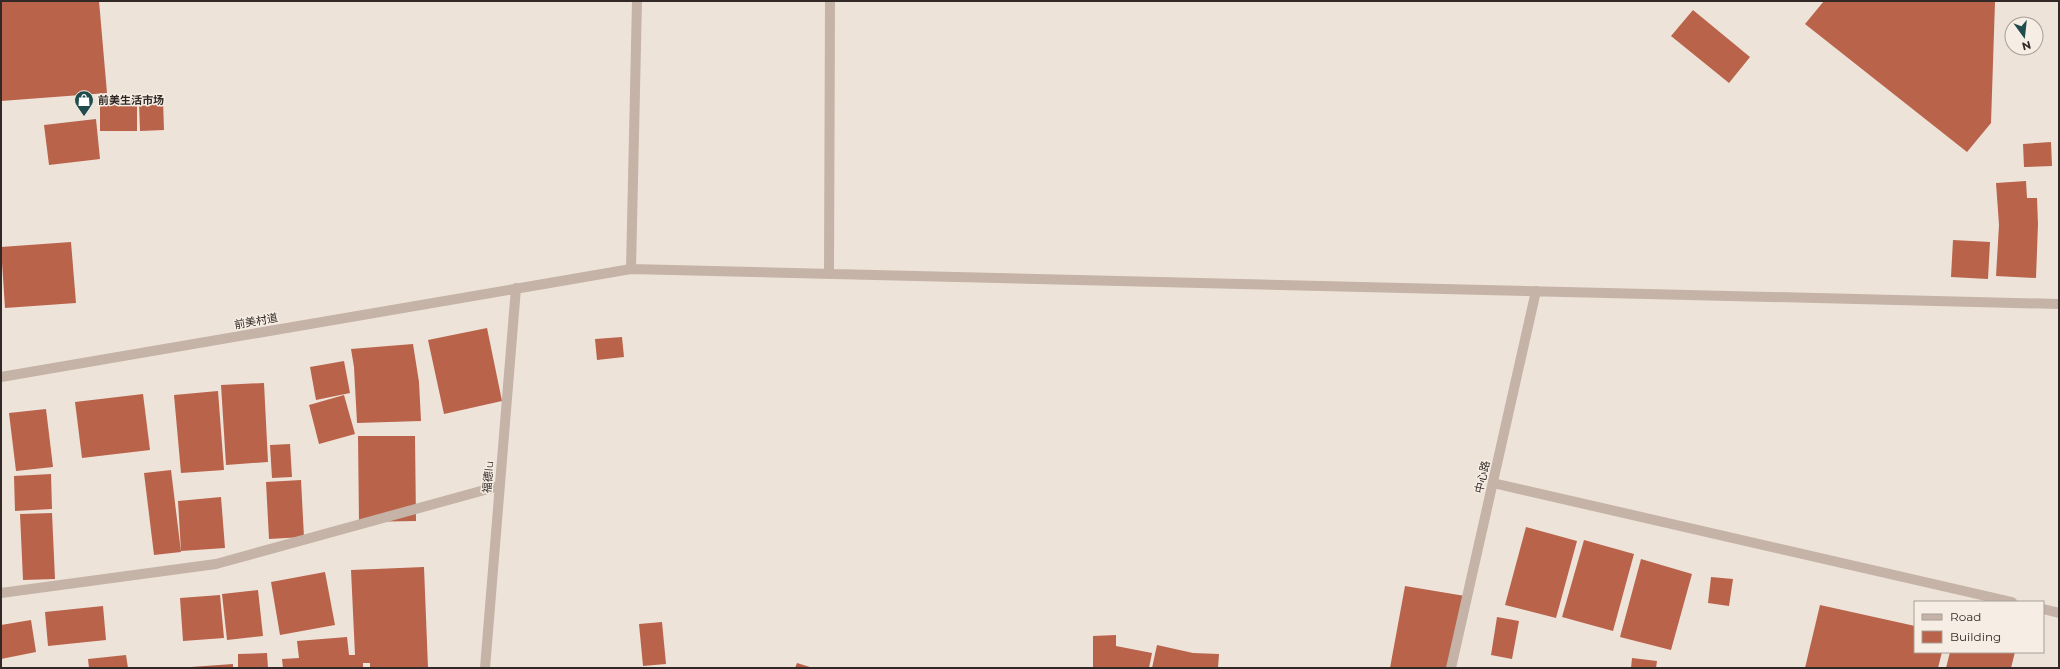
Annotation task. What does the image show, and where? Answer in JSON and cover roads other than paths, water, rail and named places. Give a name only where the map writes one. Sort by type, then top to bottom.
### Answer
[{"type":"street","points":[[631,269],[637,1]]},
{"type":"street","points":[[829,274],[830,1]]},
{"type":"street","name":"前美村道","points":[[1,377],[631,269],[2059,304]]},
{"type":"street","name":"福德lu","points":[[485,668],[516,288]]},
{"type":"street","name":"中心路","points":[[1451,668],[1536,291]]},
{"type":"street","points":[[1493,483],[2008,601]]},
{"type":"street","points":[[1,593],[216,564],[500,486]]},
{"type":"street","points":[[2044,609],[2059,613]]},
{"type":"place","name":"前美生活市场","points":[[84,117]]}]
